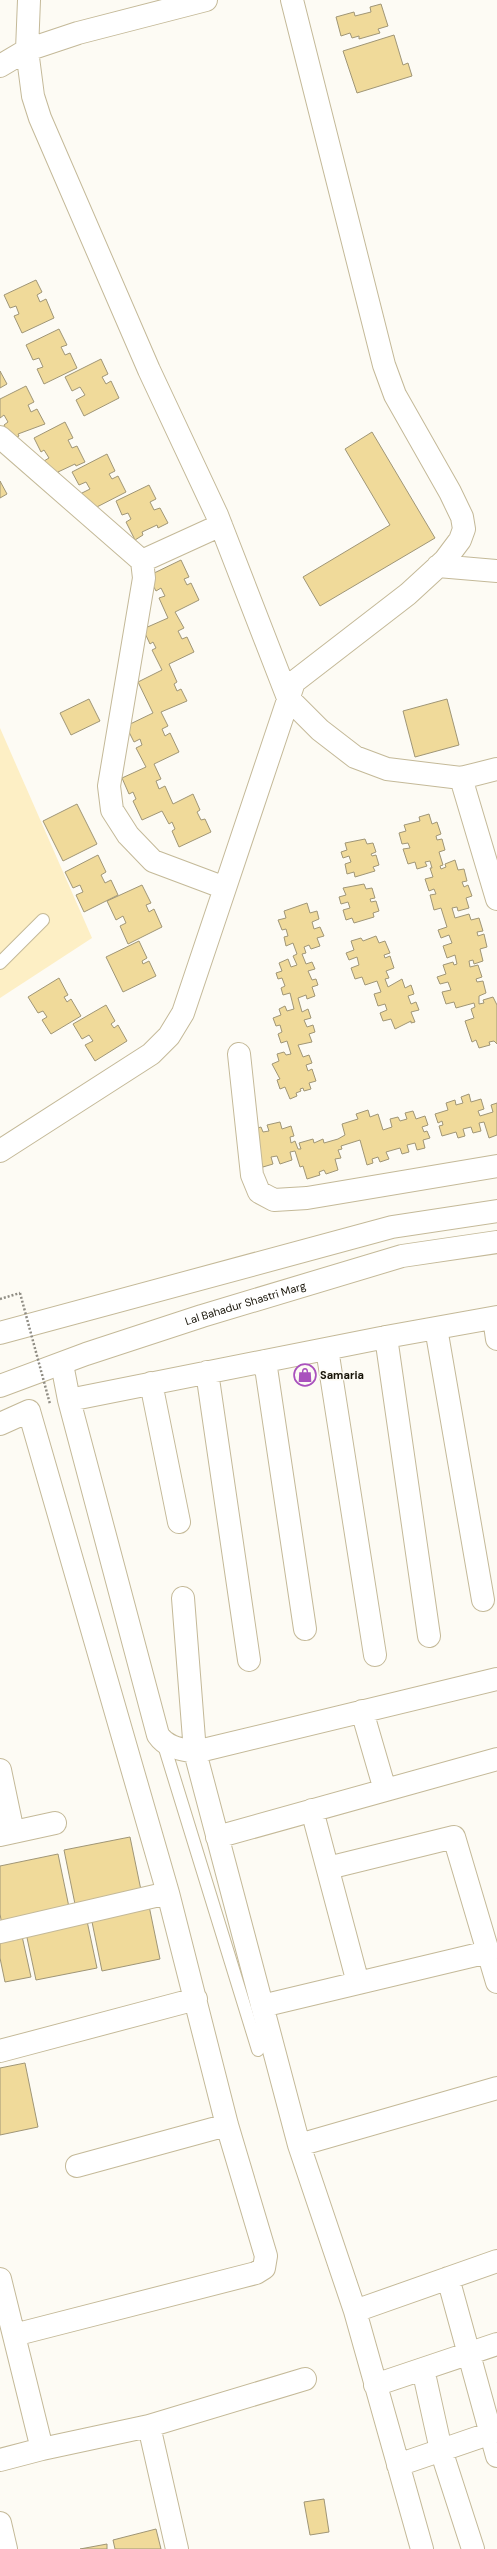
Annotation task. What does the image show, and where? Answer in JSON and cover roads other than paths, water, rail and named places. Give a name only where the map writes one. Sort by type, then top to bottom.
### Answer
[{"type":"street","points":[[29,0],[27,50],[33,96],[40,118],[149,370],[221,525],[288,698],[320,730],[356,757],[387,769],[461,778],[497,769]]},
{"type":"street","points":[[0,66],[27,50],[78,33],[206,0]]},
{"type":"street","points":[[0,1151],[151,1054],[169,1036],[183,1013],[294,682],[408,594],[438,566],[460,540],[464,529],[462,517],[394,395],[384,365],[292,0]]},
{"type":"street","points":[[0,437],[142,561],[144,578],[110,786],[112,810],[128,835],[153,862],[225,888]]},
{"type":"street","points":[[142,561],[221,525]]},
{"type":"street","points":[[438,566],[497,571]]},
{"type":"street","points":[[461,778],[497,899]]},
{"type":"street","points":[[239,1054],[252,1175],[259,1192],[274,1200],[307,1198],[497,1166]]},
{"type":"street","points":[[0,1333],[392,1227],[497,1211]]},
{"type":"street","name":"Lal Bahadur Shastri Marg","points":[[0,1386],[202,1316],[402,1256],[497,1242]]},
{"type":"street","points":[[60,1402],[386,1336],[495,1317],[497,1339]]},
{"type":"street","points":[[436,1328],[483,1600]]},
{"type":"street","points":[[386,1336],[429,1636]]},
{"type":"street","points":[[327,1349],[375,1655]]},
{"type":"street","points":[[265,1361],[305,1629]]},
{"type":"street","points":[[62,1364],[60,1402],[158,1735],[163,1742],[176,1748],[195,1752],[497,1679]]},
{"type":"street","points":[[207,1372],[249,1660]]},
{"type":"street","points":[[151,1383],[179,1522]]},
{"type":"street","points":[[0,1424],[29,1411],[168,1893],[227,2125],[266,2256],[264,2268],[256,2273],[14,2335]]},
{"type":"street","points":[[183,1598],[195,1752],[299,2145],[354,2311],[422,2549]]},
{"type":"street","points":[[362,1711],[385,1790]]},
{"type":"street","points":[[217,1836],[497,1759]]},
{"type":"street","points":[[0,1770],[7,1833],[55,1823]]},
{"type":"street","points":[[312,1810],[358,1983]]},
{"type":"street","points":[[328,1868],[454,1837],[497,1982]]},
{"type":"street","points":[[0,1932],[168,1893]]},
{"type":"street","points":[[262,2006],[488,1952]]},
{"type":"street","points":[[0,2051],[196,1999]]},
{"type":"street","points":[[299,2145],[497,2088]]},
{"type":"street","points":[[77,2166],[227,2125]]},
{"type":"street","points":[[354,2311],[497,2261]]},
{"type":"street","points":[[448,2278],[469,2353],[494,2433],[497,2456]]},
{"type":"street","points":[[0,2279],[42,2450]]},
{"type":"street","points":[[375,2385],[497,2344]]},
{"type":"street","points":[[423,2368],[441,2450],[473,2549]]},
{"type":"street","points":[[0,2460],[149,2426],[305,2378]]},
{"type":"street","points":[[149,2426],[177,2549]]},
{"type":"street","points":[[398,2465],[494,2433]]},
{"type":"street","points":[[0,2523],[6,2549]]},
{"type":"lane","points":[[0,963],[43,920]]},
{"type":"lane","points":[[163,1742],[258,2050]]},
{"type":"place","name":"Samaria","points":[[305,1375]]}]
